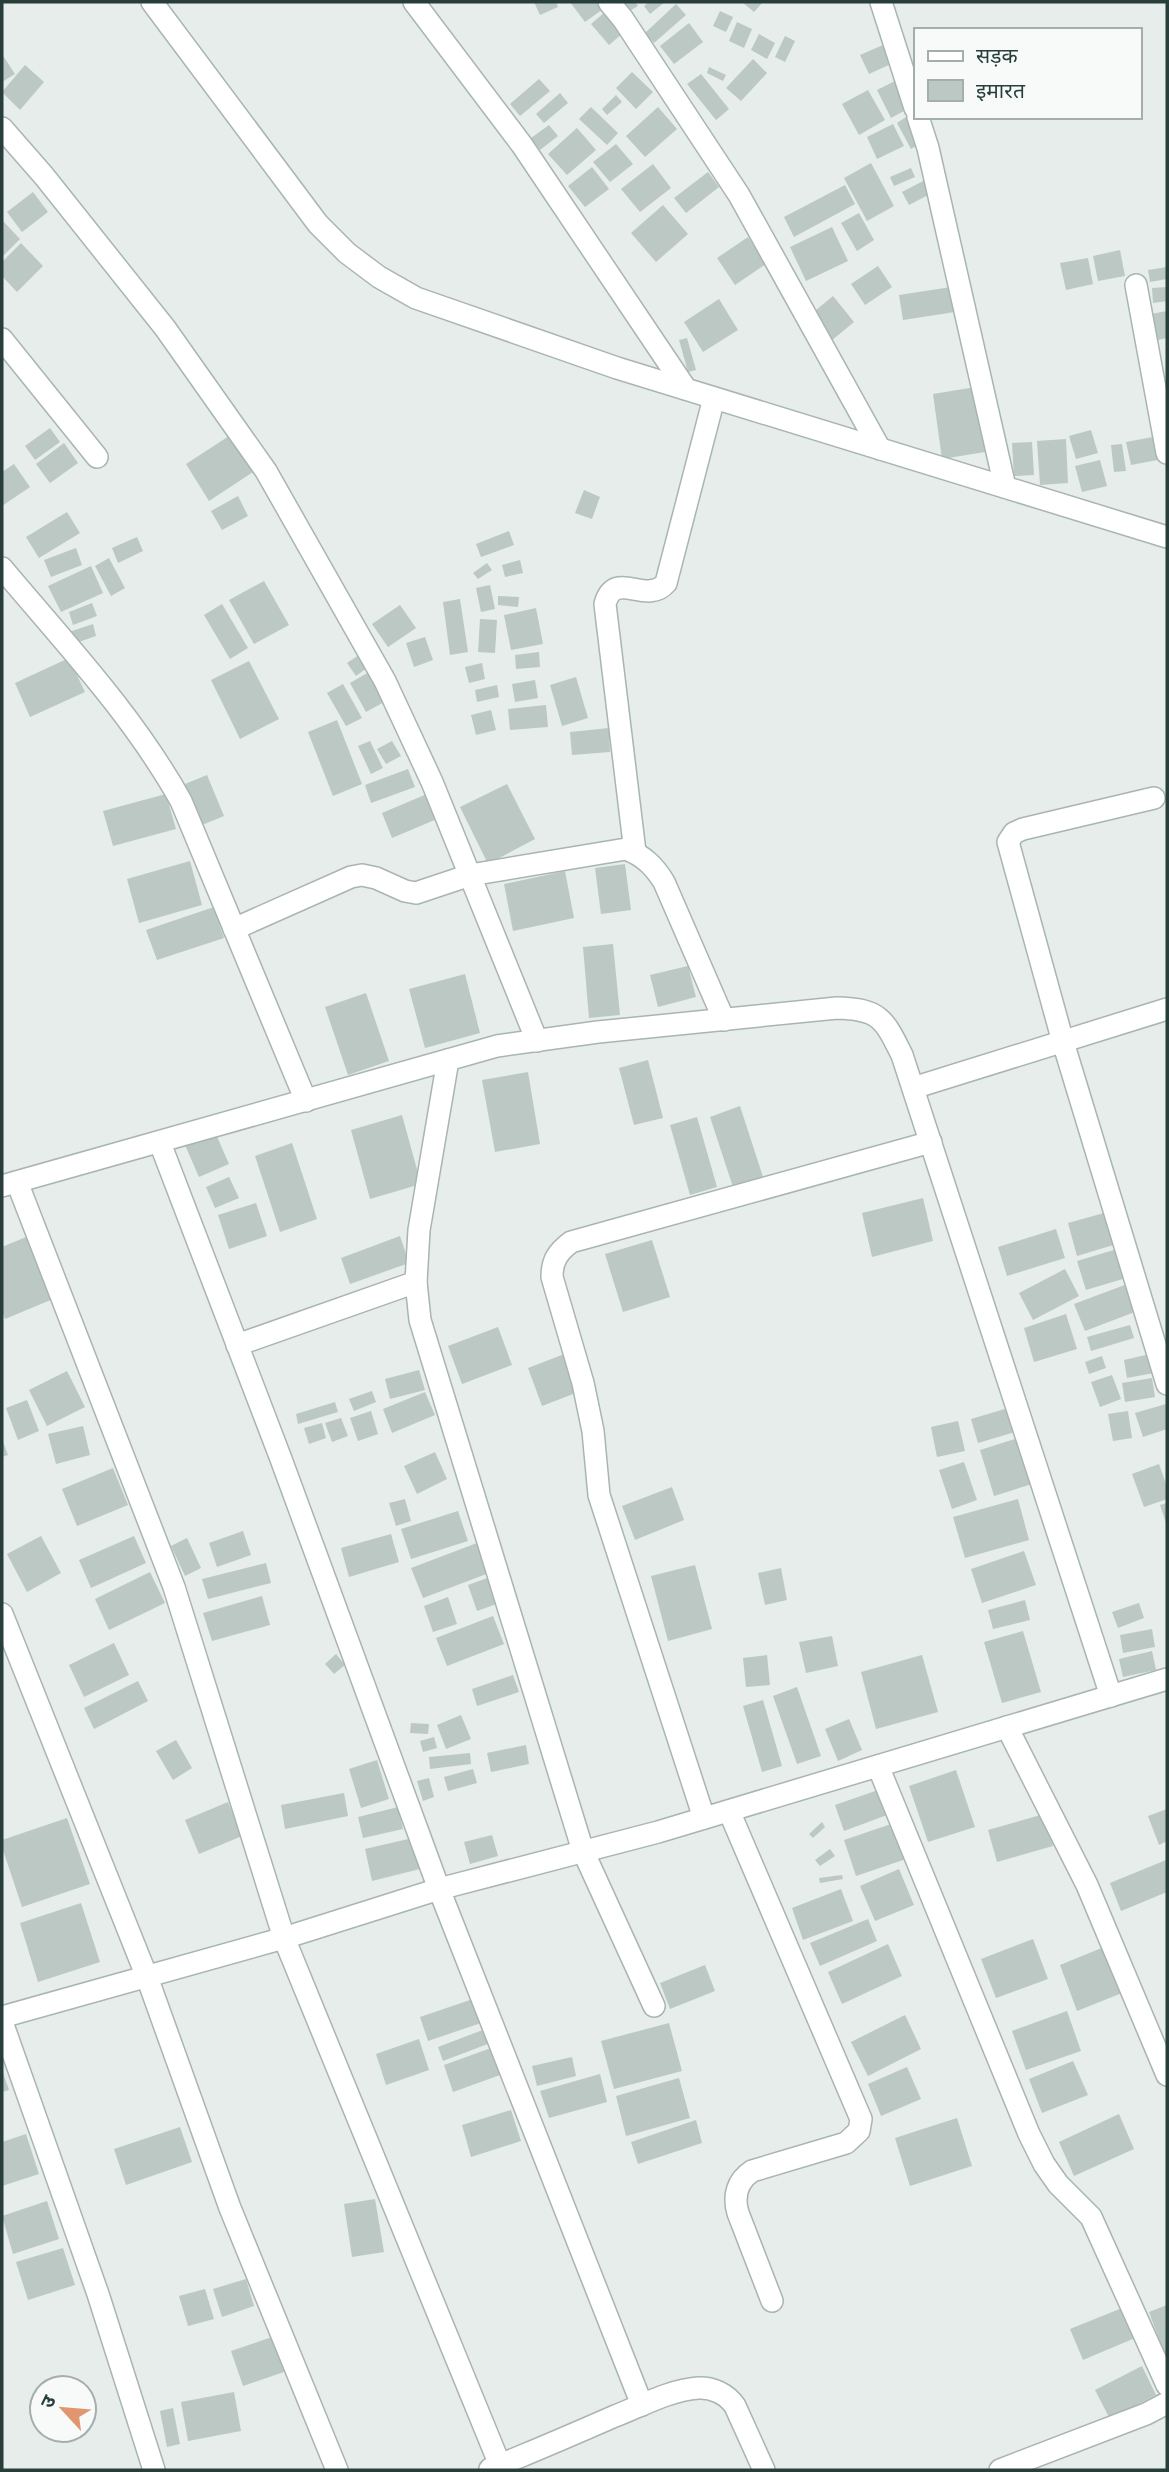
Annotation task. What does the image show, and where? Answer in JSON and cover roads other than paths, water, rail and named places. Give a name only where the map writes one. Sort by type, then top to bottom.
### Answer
[{"type":"street","points":[[152,2],[318,224],[346,253],[379,277],[416,298],[617,368],[1167,537]]},
{"type":"street","points":[[414,2],[522,145],[686,389]]},
{"type":"street","points":[[609,2],[624,19],[738,195],[880,449]]},
{"type":"street","points":[[881,2],[914,105]]},
{"type":"street","points":[[919,119],[931,161],[1005,488]]},
{"type":"street","points":[[2,128],[44,176],[165,328],[267,471],[386,681],[432,782],[537,1041]]},
{"type":"street","points":[[1136,285],[1167,453]]},
{"type":"street","points":[[2,339],[97,457]]},
{"type":"street","points":[[635,852],[605,604],[610,591],[617,587],[652,592],[660,590],[666,583],[713,398]]},
{"type":"street","points":[[2,568],[129,719],[159,762],[181,801],[306,1101]]},
{"type":"street","points":[[1154,798],[1023,830],[1014,833],[1008,842],[1063,1042],[1167,1384]]},
{"type":"street","points":[[234,929],[351,877],[362,875],[376,878],[416,893],[470,875],[626,849],[635,852],[654,867],[664,882],[724,1020]]},
{"type":"street","points":[[764,2470],[730,2399],[717,2391],[701,2388],[686,2390],[642,2405],[497,2468],[284,1938],[174,1587],[9,1184],[497,1046],[837,1008],[860,1009],[877,1016],[888,1027],[902,1055],[1111,1696]]},
{"type":"street","points":[[913,1088],[1167,1009]]},
{"type":"street","points":[[448,1060],[419,1230],[416,1282],[420,1320],[583,1851],[654,2006]]},
{"type":"street","points":[[704,1818],[600,1495],[593,1431],[583,1383],[552,1277],[552,1263],[560,1250],[571,1242],[931,1142]]},
{"type":"street","points":[[160,1143],[439,1889],[642,2405]]},
{"type":"street","points":[[237,1345],[416,1282]]},
{"type":"street","points":[[2,1614],[147,1977],[230,2208],[337,2470]]},
{"type":"street","points":[[154,2470],[98,2294],[2,2019],[284,1938],[439,1889],[729,1811],[1167,1679]]},
{"type":"street","points":[[1007,1727],[1087,1885],[1167,2075]]},
{"type":"street","points":[[878,1766],[1029,2134],[1058,2184],[1091,2217],[1167,2385]]},
{"type":"street","points":[[729,1811],[861,2119],[859,2131],[846,2143],[752,2171],[746,2175],[737,2190],[735,2204],[772,2301]]},
{"type":"street","points":[[1001,2470],[1146,2414],[1167,2403]]}]
